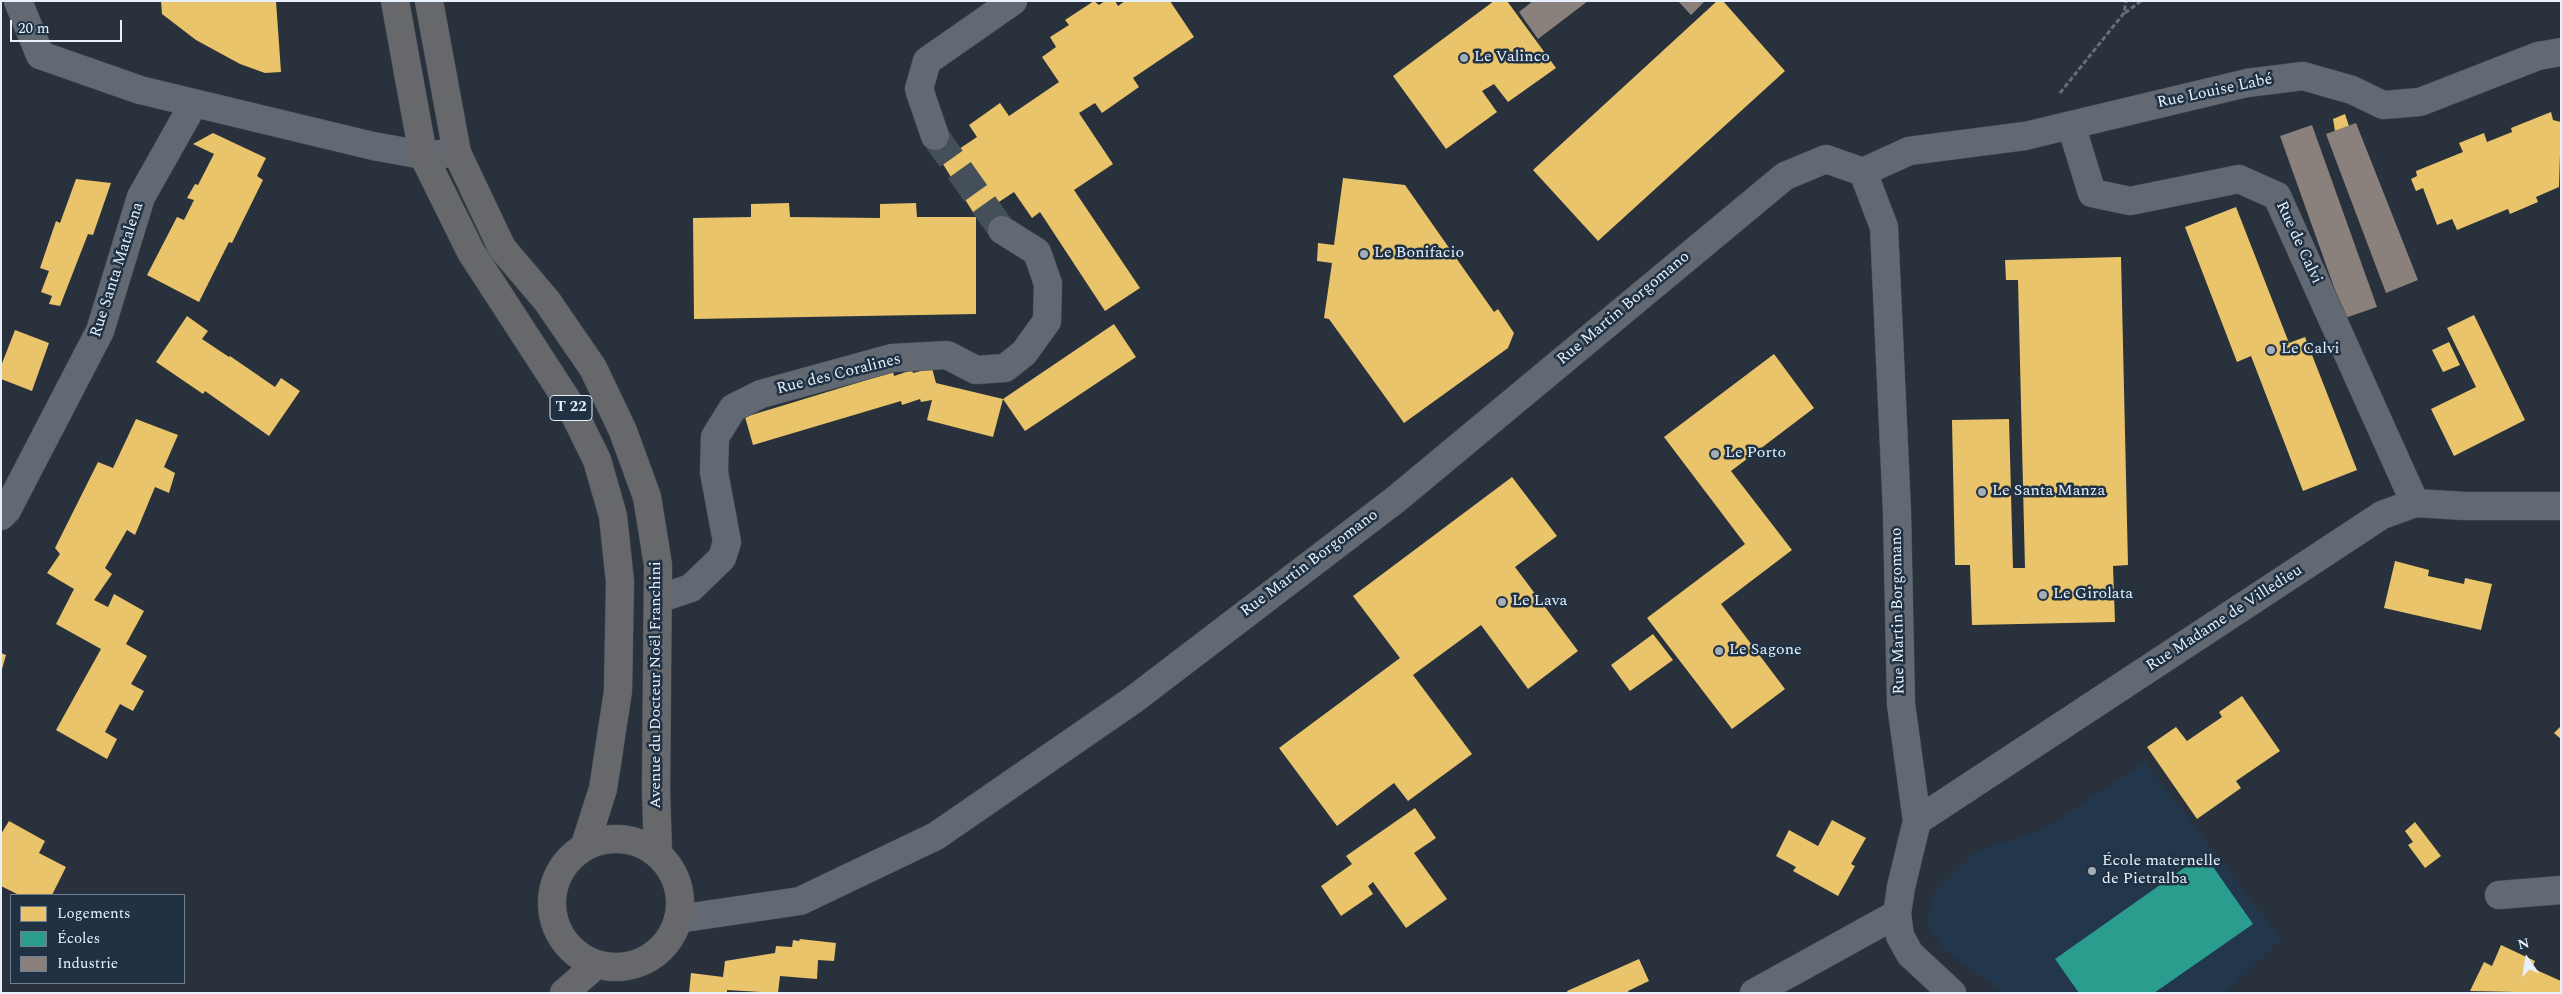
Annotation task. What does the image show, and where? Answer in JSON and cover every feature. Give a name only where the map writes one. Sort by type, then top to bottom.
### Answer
[{"type":"main road","name":"T 22","points":[[395,1],[423,155],[471,252],[569,404],[597,460],[613,516],[620,582],[618,691],[603,789],[585,845]]},
{"type":"main road","name":"Avenue du Docteur Noël Franchini","points":[[429,1],[457,153],[502,248],[547,301],[593,368],[623,431],[647,497],[658,565],[656,791],[658,854]]},
{"type":"main road","points":[[624,838],[642,844],[658,854],[670,867],[678,884],[680,902],[678,919],[670,938],[656,953],[637,963],[617,967],[597,964],[577,955],[562,939],[552,912],[551,898],[556,877],[568,859],[585,845],[624,838]]},
{"type":"main road","points":[[564,993],[597,964]]},
{"type":"street","points":[[18,1],[40,55],[140,90],[373,146],[423,155],[457,153]]},
{"type":"street","points":[[935,136],[919,89],[926,61],[1013,1]]},
{"type":"street","name":"Rue Louise Labé","points":[[1863,172],[1909,151],[2025,136],[2247,82],[2302,76],[2352,90],[2382,105],[2420,102],[2538,56],[2561,52]]},
{"type":"street","name":"Rue Santa Matalena","points":[[1,516],[7,510],[100,331],[141,197],[194,103]]},
{"type":"street","name":"Rue de Calvi","points":[[2071,124],[2092,193],[2130,201],[2239,178],[2277,196],[2415,503]]},
{"type":"street","name":"Rue Martin Borgomano","points":[[678,919],[800,901],[936,836],[1133,700],[1395,500],[1785,176],[1826,159],[1863,172],[1884,227],[1897,512],[1901,704],[1917,821],[1900,888],[1897,914],[1900,936],[1910,954],[1952,993]]},
{"type":"street","name":"Rue des Coralines","points":[[658,599],[691,588],[722,558],[727,542],[714,472],[715,437],[733,408],[761,394],[892,358],[947,355],[976,370],[1005,368],[1024,353],[1047,321],[1048,284],[1037,252],[1002,230]]},
{"type":"street","name":"Rue Madame de Villedieu","points":[[1917,821],[2382,515],[2415,503],[2464,506],[2561,506]]},
{"type":"street","points":[[2498,895],[2561,890]]},
{"type":"street","points":[[1754,993],[1897,914]]},
{"type":"path","points":[[2124,13],[2126,1]]},
{"type":"path","points":[[2025,136],[2124,13],[2141,1]]},
{"type":"shaded area","name":"École maternelle de Pietralba","points":[[2145,762],[2281,939],[2225,993],[2005,993],[1943,949],[1927,922],[1935,891],[1978,850],[2041,831]]},
{"type":"building: Logements","points":[[161,1],[276,1],[281,72],[265,73],[240,64],[196,40],[162,14]]},
{"type":"building: Logements","points":[[1094,1],[1099,5],[1105,1],[1115,1],[1118,6],[1125,1],[1170,1],[1194,37],[1133,78],[1139,87],[1102,113],[1095,103],[1079,113],[1113,164],[1074,190],[1140,288],[1105,311],[1040,212],[1032,218],[1014,192],[976,217],[941,161],[977,137],[969,125],[1000,103],[1009,116],[1059,82],[1042,57],[1056,47],[1050,37],[1069,25],[1065,20]]},
{"type":"building: Logements","name":"Le Valinco","points":[[1494,1],[1507,1],[1556,68],[1508,102],[1494,84],[1482,91],[1497,112],[1446,149],[1393,76]]},
{"type":"building: Logements","points":[[1717,1],[1723,1],[1785,71],[1598,241],[1533,170]]},
{"type":"building: Logements","points":[[2551,112],[2553,120],[2561,122],[2559,187],[2536,197],[2538,202],[2510,214],[2508,209],[2457,230],[2452,219],[2437,225],[2423,188],[2416,191],[2411,179],[2417,176],[2416,171],[2463,152],[2459,143],[2484,133],[2487,142],[2512,132],[2511,128]]},
{"type":"building: Logements","points":[[2345,114],[2349,126],[2335,131],[2333,119]]},
{"type":"building: Logements","points":[[213,133],[266,158],[257,176],[263,180],[232,243],[229,242],[199,302],[147,275],[177,217],[184,220],[194,200],[187,198],[195,184],[198,185],[214,154],[193,144]]},
{"type":"building: Logements","points":[[1343,178],[1405,185],[1494,312],[1498,309],[1514,333],[1508,348],[1404,423],[1329,319],[1324,318],[1332,263],[1317,261],[1318,243],[1334,245]]},
{"type":"building: Logements","points":[[76,179],[111,183],[93,235],[88,234],[60,306],[49,304],[52,296],[41,292],[49,271],[40,268],[56,221],[60,223]]},
{"type":"building: Logements","points":[[789,203],[790,217],[880,218],[880,204],[916,203],[917,217],[976,217],[976,314],[694,319],[693,218],[751,217],[751,204]]},
{"type":"building: Logements","name":"Le Calvi","points":[[2236,207],[2289,343],[2305,337],[2357,470],[2303,491],[2251,356],[2237,362],[2185,227]]},
{"type":"building: Logements","points":[[2121,257],[2128,565],[2113,566],[2115,622],[1972,625],[1970,565],[1955,565],[1952,420],[2009,419],[2013,568],[2025,568],[2018,280],[2006,280],[2005,260]]},
{"type":"building: Logements","points":[[2474,315],[2525,420],[2454,456],[2431,409],[2476,387],[2447,328]]},
{"type":"building: Logements","points":[[187,316],[208,331],[202,339],[229,357],[275,387],[281,378],[300,391],[269,436],[205,391],[203,394],[156,362]]},
{"type":"building: Logements","points":[[1114,324],[1136,357],[1025,431],[1003,399]]},
{"type":"building: Logements","points":[[15,330],[49,343],[32,391],[1,379],[1,366]]},
{"type":"building: Logements","points":[[2449,342],[2460,365],[2443,372],[2432,350]]},
{"type":"building: Logements","points":[[1774,354],[1814,408],[1731,471],[1792,550],[1721,604],[1785,689],[1732,729],[1647,618],[1745,544],[1664,437]]},
{"type":"building: Logements","points":[[932,368],[936,383],[1003,399],[993,437],[927,420],[932,400],[921,402],[920,399],[902,405],[901,401],[753,445],[745,417],[893,372],[894,376],[912,370],[913,373]]},
{"type":"building: Logements","points":[[136,419],[178,435],[164,467],[175,473],[169,493],[155,487],[135,535],[127,530],[105,568],[112,574],[94,600],[108,607],[114,594],[144,611],[126,644],[147,656],[131,684],[144,691],[133,711],[120,704],[105,732],[117,739],[107,759],[56,730],[101,649],[56,624],[74,589],[47,573],[60,554],[55,548],[98,462],[113,468]]},
{"type":"building: Logements","points":[[1512,477],[1557,536],[1515,567],[1578,651],[1528,689],[1481,625],[1413,675],[1472,754],[1408,801],[1394,783],[1337,826],[1279,748],[1400,658],[1353,596]]},
{"type":"building: Logements","points":[[2395,561],[2429,570],[2428,576],[2464,584],[2465,578],[2492,584],[2481,630],[2384,608]]},
{"type":"building: Logements","points":[[1653,634],[1673,660],[1630,691],[1611,665]]},
{"type":"building: Logements","points":[[1,653],[6,655],[2,669],[1,669]]},
{"type":"building: Logements","points":[[2242,696],[2280,751],[2236,781],[2241,788],[2197,819],[2147,747],[2176,727],[2187,741],[2222,717],[2219,712]]},
{"type":"building: Logements","points":[[2561,726],[2561,739],[2554,733]]},
{"type":"building: Logements","points":[[1415,808],[1436,838],[1414,853],[1447,899],[1406,928],[1373,882],[1368,886],[1373,894],[1341,916],[1321,886],[1352,864],[1346,856]]},
{"type":"building: Logements","points":[[1832,820],[1866,838],[1851,864],[1855,866],[1838,896],[1793,871],[1796,867],[1776,856],[1789,830],[1818,846]]},
{"type":"building: Logements","points":[[9,821],[45,841],[39,853],[66,867],[52,894],[17,894],[1,886],[1,834]]},
{"type":"building: Logements","points":[[2415,822],[2441,856],[2425,868],[2408,845],[2413,842],[2405,831]]},
{"type":"building: Logements","points":[[800,939],[836,943],[834,961],[818,960],[817,979],[780,976],[778,993],[727,990],[727,993],[689,993],[691,973],[723,977],[725,961],[775,953],[776,946],[792,947],[793,940],[799,941]]},
{"type":"building: Logements","points":[[2501,945],[2535,961],[2532,968],[2561,981],[2561,993],[2470,991],[2484,962],[2492,966]]},
{"type":"building: Logements","points":[[1639,959],[1649,981],[1628,991],[1629,993],[1568,993],[1567,991]]},
{"type":"building: Écoles","points":[[2204,854],[2253,924],[2154,993],[2079,993],[2055,959]]},
{"type":"building: Industrie","points":[[1533,1],[1588,1],[1538,39],[1519,12]]},
{"type":"building: Industrie","points":[[1678,1],[1705,1],[1691,15]]},
{"type":"building: Industrie","points":[[2356,123],[2418,280],[2386,293],[2326,134]]},
{"type":"building: Industrie","points":[[2312,125],[2377,307],[2345,318],[2280,136]]},
{"type":"tunnel","points":[[935,136],[1002,230]]},
{"type":"place","name":"Le Valinco","points":[[1464,58]]},
{"type":"place","name":"Le Bonifacio","points":[[1364,254]]},
{"type":"place","name":"Le Calvi","points":[[2271,350]]},
{"type":"place","name":"Le Porto","points":[[1715,454]]},
{"type":"place","name":"Le Santa Manza","points":[[1982,492]]},
{"type":"place","name":"Le Girolata","points":[[2043,595]]},
{"type":"place","name":"Le Lava","points":[[1502,602]]},
{"type":"place","name":"Le Sagone","points":[[1719,651]]},
{"type":"place","name":"École maternelle de Pietralba","points":[[2092,871]]}]
